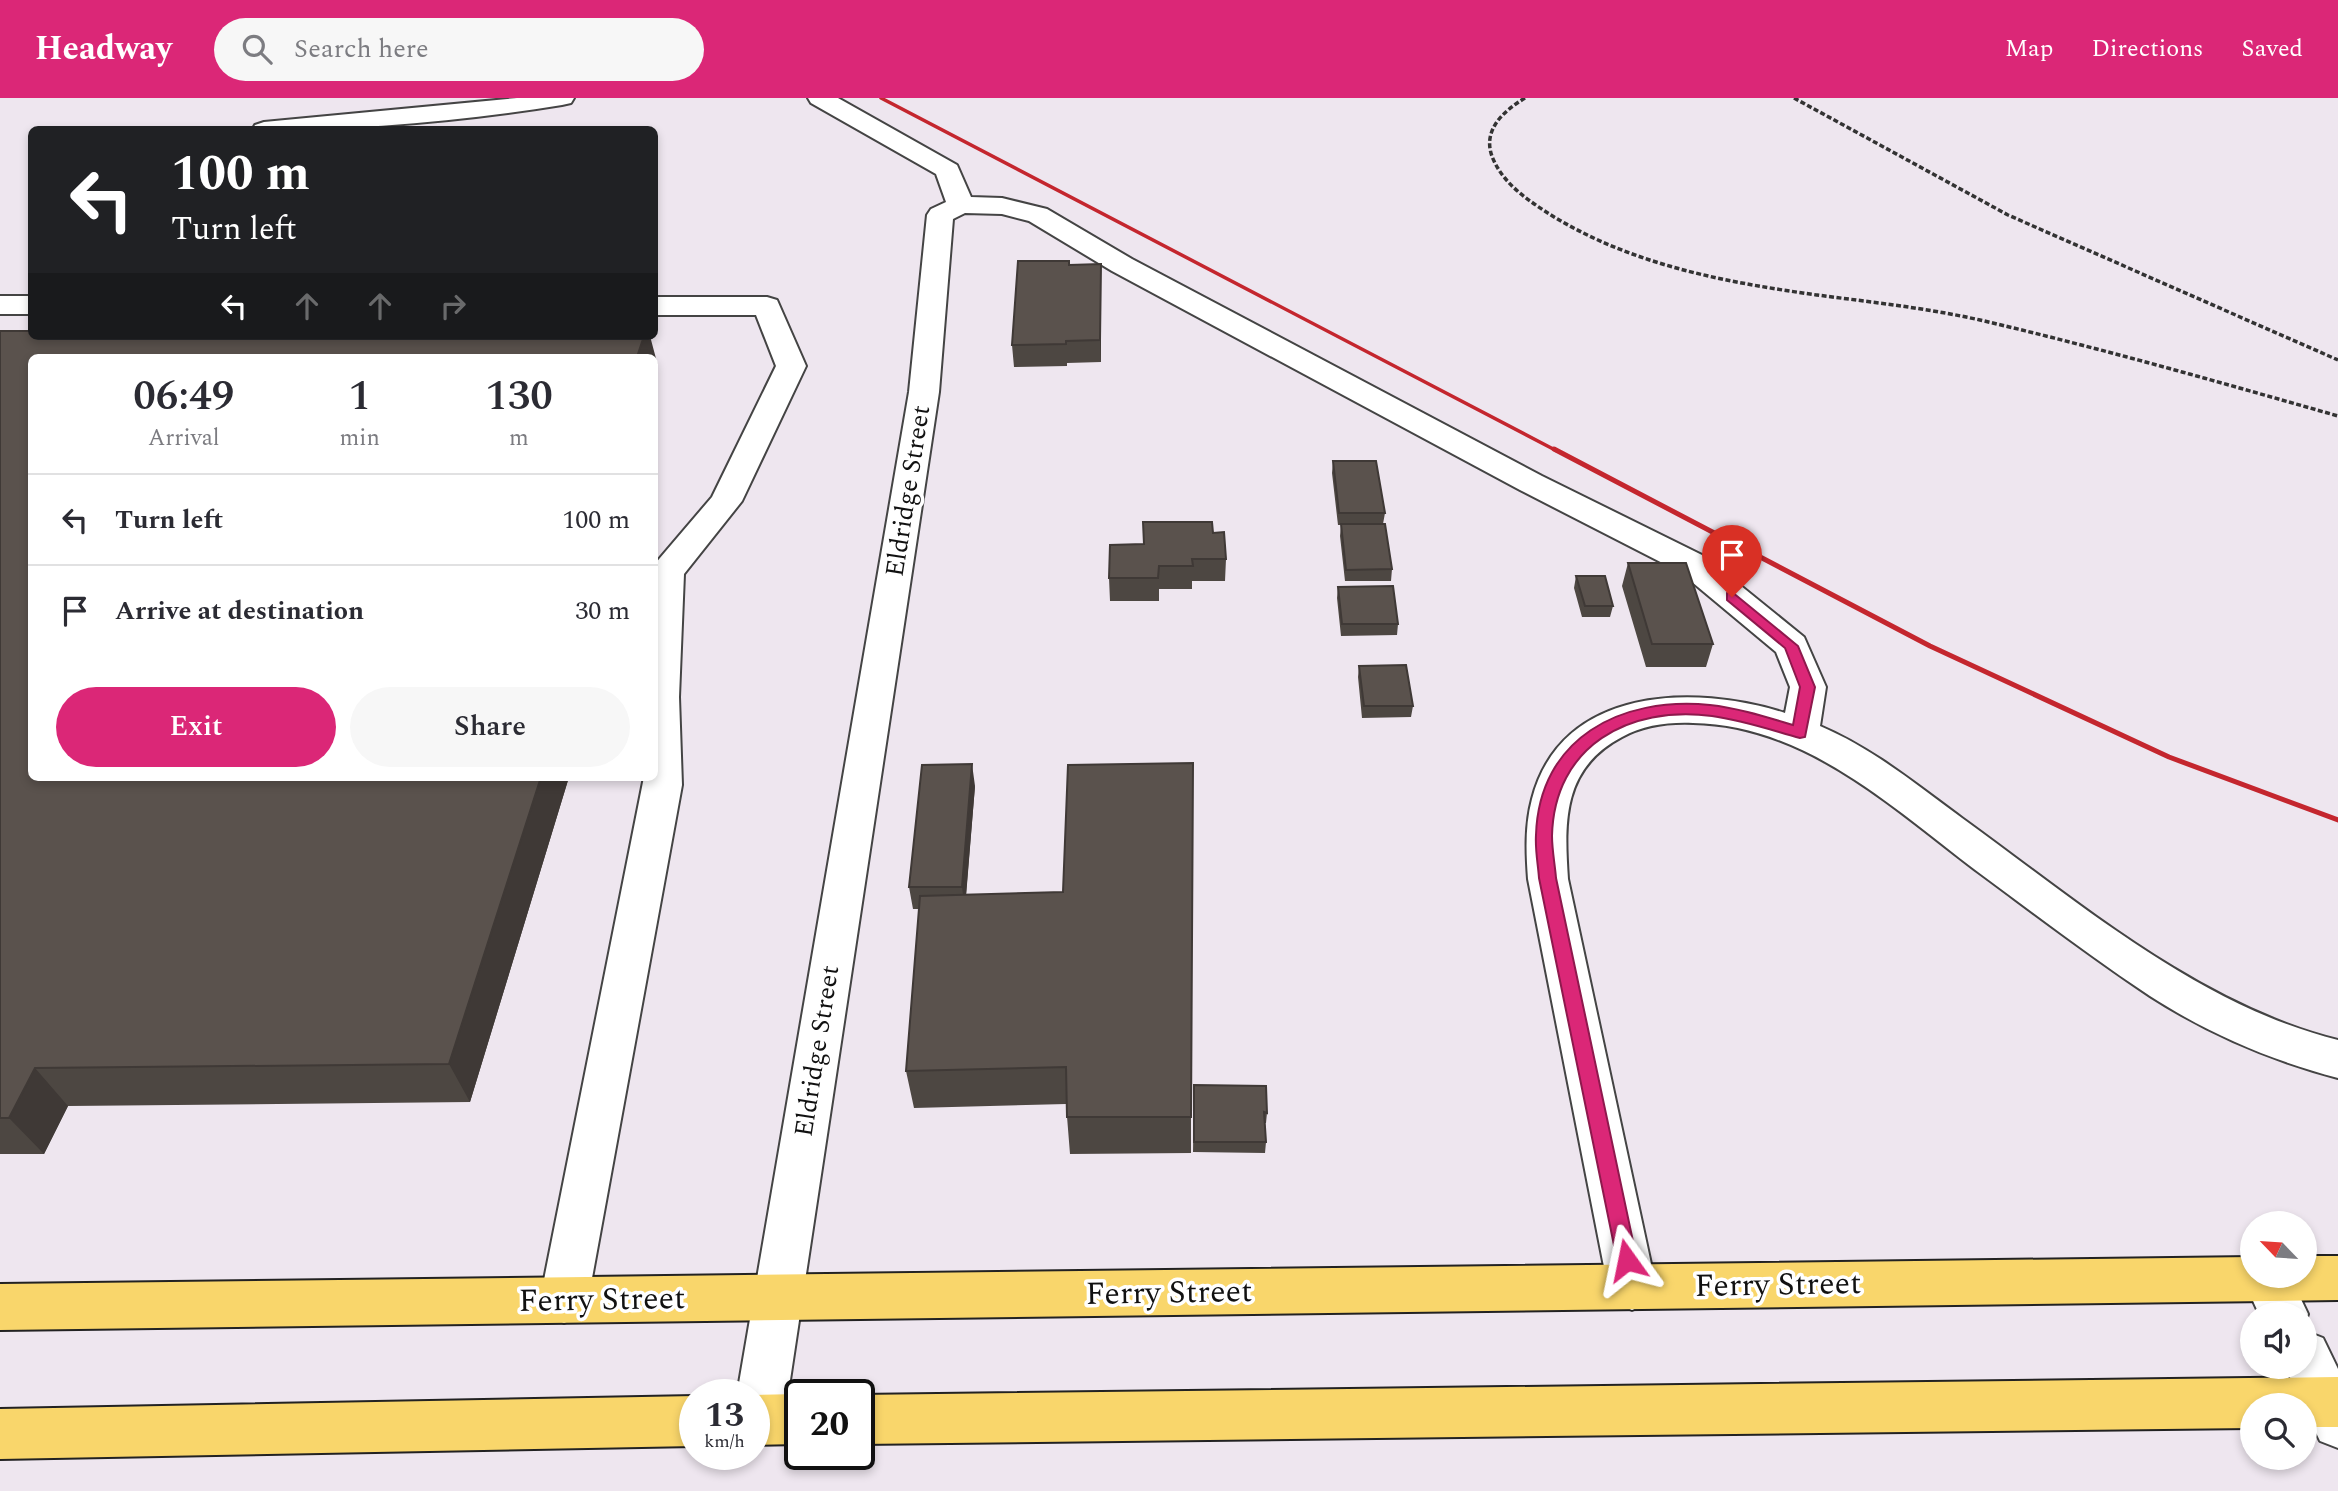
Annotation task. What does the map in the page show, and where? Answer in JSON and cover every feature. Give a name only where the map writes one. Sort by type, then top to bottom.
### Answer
[{"type":"main road","name":"Ferry Street","points":[[0,1307],[1632,1287],[2276,1297],[2338,1278]]},
{"type":"main road","points":[[875,1419],[2335,1409]]},
{"type":"main road","points":[[0,1433],[679,1421]]},
{"type":"street","points":[[311,124],[323,98]]},
{"type":"street","points":[[295,126],[507,107],[562,98]]},
{"type":"street","points":[[820,98],[948,170],[960,205],[1002,206],[1038,215],[1122,265],[1531,483],[1692,564],[1791,646],[1808,687],[1800,733]]},
{"type":"street","name":"Eldridge Street","points":[[771,1420],[777,1298],[924,393],[940,215],[960,205]]},
{"type":"street","points":[[0,305],[28,305]]},
{"type":"street","points":[[564,1300],[663,785],[661,697],[667,572],[726,501],[792,366],[767,306],[658,306]]},
{"type":"street","points":[[1632,1287],[1548,878],[1544,835],[1551,794],[1561,769],[1582,744],[1629,716],[1655,710],[1709,710],[1750,718],[1800,733],[1869,770],[2068,916],[2197,1003],[2240,1026],[2293,1048],[2338,1059]]},
{"type":"street","points":[[2317,1377],[2335,1409]]},
{"type":"path","points":[[1525,98],[1494,121],[1489,135],[1489,148],[1496,168],[1520,194],[1560,224],[1600,243],[1692,272],[1760,287],[1950,314],[2032,333],[2338,416]]},
{"type":"path","points":[[1794,98],[2008,215],[2338,360]]},
{"type":"shaded area","points":[[0,98],[2338,98],[2338,1491],[0,1491]]},
{"type":"building","points":[[1018,261],[1069,261],[1069,265],[1101,264],[1100,340],[1012,345]]},
{"type":"building","points":[[0,331],[28,331],[28,340],[643,340],[638,354],[28,354],[28,781],[540,781],[449,1064],[35,1068],[9,1118],[0,1118]]},
{"type":"building","points":[[1333,461],[1376,461],[1385,513],[1339,513]]},
{"type":"building","points":[[1143,522],[1212,522],[1213,533],[1224,532],[1226,559],[1192,559],[1193,566],[1159,566],[1158,578],[1109,578],[1110,545],[1144,544]]},
{"type":"building","points":[[1341,524],[1385,524],[1392,569],[1346,570]]},
{"type":"building","points":[[1628,563],[1686,563],[1713,644],[1652,644]]},
{"type":"building","points":[[1576,576],[1605,576],[1613,606],[1585,606]]},
{"type":"building","points":[[1393,586],[1398,624],[1342,624],[1338,587]]},
{"type":"building","points":[[1406,665],[1413,706],[1364,706],[1359,666]]},
{"type":"building","points":[[1193,763],[1191,1117],[1067,1117],[1066,1067],[906,1071],[920,896],[1063,892],[1068,765]]},
{"type":"building","points":[[972,764],[962,887],[909,887],[922,765]]},
{"type":"building","points":[[1194,1085],[1266,1086],[1266,1142],[1194,1142]]},
{"type":"railway","points":[[881,98],[1557,451]]},
{"type":"railway","points":[[1554,449],[1930,646],[2169,757],[2338,820]]},
{"type":"route","points":[[1627,1260],[1548,878],[1544,835],[1551,794],[1561,769],[1582,744],[1629,716],[1655,710],[1709,710],[1786,727],[1800,733],[1808,687],[1791,646],[1732,597]]}]
